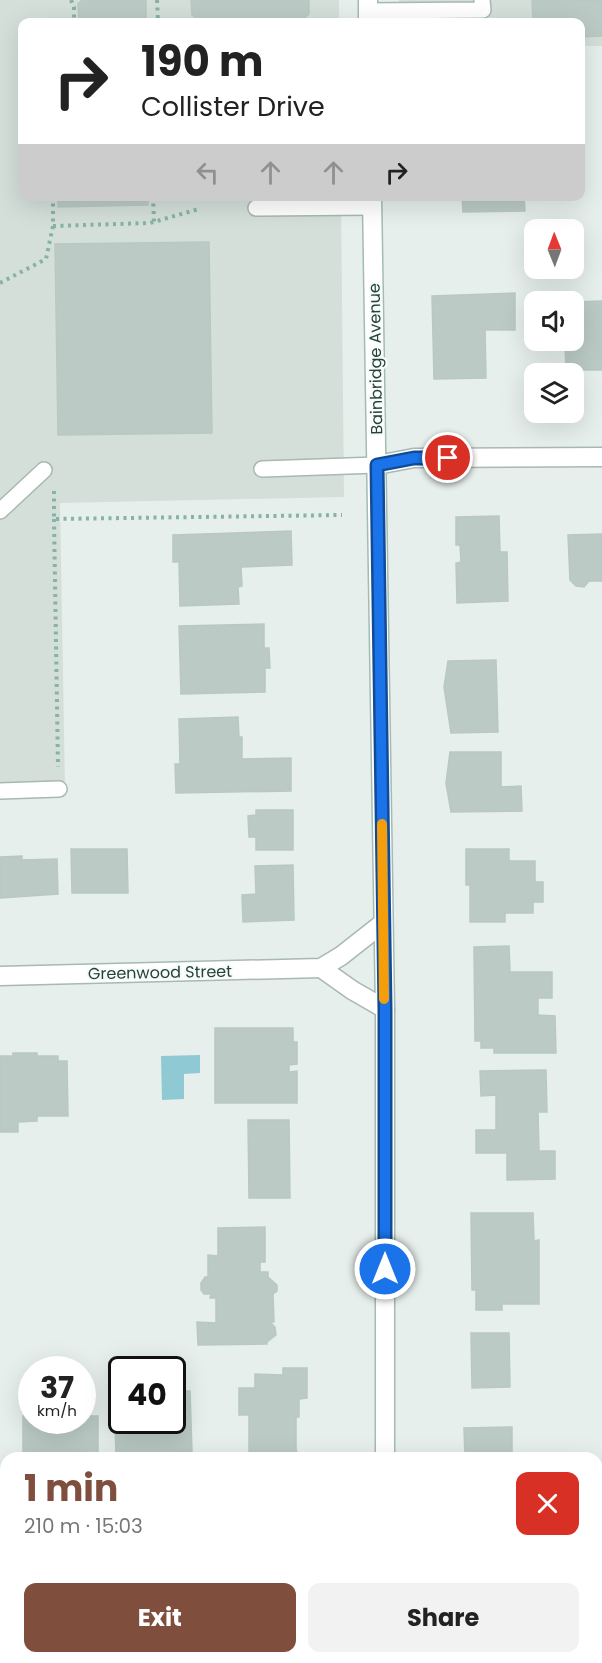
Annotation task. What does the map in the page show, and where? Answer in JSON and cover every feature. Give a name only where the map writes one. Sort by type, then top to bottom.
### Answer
[{"type":"street","name":"Bainbridge Avenue","points":[[372,202],[385,1009],[385,1452]]},
{"type":"street","points":[[377,465],[414,458],[602,457]]},
{"type":"street","points":[[383,923],[341,956],[321,968],[352,990],[385,1009]]},
{"type":"street","name":"Greenwood Street","points":[[0,976],[321,968]]},
{"type":"lane","points":[[368,11],[483,10],[482,0]]},
{"type":"lane","points":[[256,208],[372,202]]},
{"type":"lane","points":[[262,469],[377,465]]},
{"type":"lane","points":[[1,509],[44,470]]},
{"type":"lane","points":[[0,791],[59,789]]},
{"type":"path","points":[[71,0],[74,7],[74,18]]},
{"type":"path","points":[[157,0],[157,18]]},
{"type":"path","points":[[0,283],[46,259],[53,226],[53,201]]},
{"type":"path","points":[[153,201],[154,222]]},
{"type":"path","points":[[53,226],[154,222],[199,209]]},
{"type":"path","points":[[54,489],[56,741],[59,789]]},
{"type":"path","points":[[54,519],[342,515]]},
{"type":"shaded area","points":[[0,0],[339,0],[339,18],[18,18],[18,201],[341,201],[344,497],[60,503],[65,788],[0,791]]},
{"type":"shaded area","points":[[399,0],[602,0],[602,46],[585,46],[585,18],[399,18]]},
{"type":"water","points":[[200,1055],[200,1073],[184,1074],[184,1099],[162,1100],[161,1056]]},
{"type":"building","points":[[82,0],[146,0],[146,18],[79,18],[78,4]]},
{"type":"building","points":[[191,0],[309,0],[309,14],[305,18],[195,18],[192,15]]},
{"type":"building","points":[[532,0],[602,0],[602,36],[585,37],[585,18],[533,18]]},
{"type":"building","points":[[58,201],[148,201],[148,205],[58,207]]},
{"type":"building","points":[[462,201],[524,201],[525,211],[463,212]]},
{"type":"building","points":[[209,242],[212,433],[58,435],[55,244]]},
{"type":"building","points":[[515,293],[515,330],[485,330],[486,378],[434,379],[432,296]]},
{"type":"building","points":[[602,301],[602,370],[584,370],[584,363],[566,363],[565,351],[584,351],[584,302]]},
{"type":"building","points":[[499,516],[500,552],[507,552],[508,601],[457,603],[456,563],[461,562],[460,545],[456,545],[456,517]]},
{"type":"building","points":[[291,531],[292,565],[241,567],[242,586],[238,587],[239,604],[180,606],[179,562],[173,562],[173,535]]},
{"type":"building","points":[[602,534],[602,581],[589,581],[584,587],[576,586],[570,580],[568,535]]},
{"type":"building","points":[[264,624],[264,648],[269,648],[270,668],[265,668],[265,692],[181,694],[179,626]]},
{"type":"building","points":[[496,660],[498,732],[451,733],[444,687],[448,661]]},
{"type":"building","points":[[238,717],[239,737],[242,737],[242,759],[291,758],[291,791],[176,793],[175,764],[180,764],[179,719]]},
{"type":"building","points":[[450,752],[501,752],[501,787],[521,786],[522,811],[451,812],[446,783]]},
{"type":"building","points":[[256,810],[293,810],[293,850],[256,850],[256,837],[249,837],[248,816],[256,815]]},
{"type":"building","points":[[71,849],[127,849],[128,893],[72,893]]},
{"type":"building","points":[[466,849],[509,849],[509,861],[535,861],[535,882],[543,882],[543,902],[533,902],[533,913],[505,913],[505,922],[470,922],[470,885],[466,885]]},
{"type":"building","points":[[22,856],[22,860],[57,859],[58,894],[0,898],[0,857]]},
{"type":"building","points":[[293,865],[294,920],[243,922],[242,895],[256,894],[255,866]]},
{"type":"building","points":[[509,946],[510,972],[552,972],[552,998],[538,998],[538,1015],[555,1016],[556,1053],[494,1053],[494,1048],[481,1048],[481,1041],[475,1041],[474,947]]},
{"type":"building","points":[[215,1028],[293,1028],[293,1042],[297,1042],[297,1064],[289,1065],[289,1072],[297,1071],[297,1103],[215,1103]]},
{"type":"building","points":[[13,1053],[58,1056],[58,1061],[67,1061],[68,1116],[37,1116],[37,1121],[18,1122],[18,1132],[0,1132],[0,1056],[13,1056]]},
{"type":"building","points":[[546,1070],[547,1112],[538,1112],[539,1151],[555,1151],[555,1179],[507,1180],[507,1153],[476,1153],[476,1130],[496,1130],[496,1095],[481,1096],[480,1071]]},
{"type":"building","points":[[248,1120],[289,1120],[290,1198],[249,1198]]},
{"type":"building","points":[[471,1213],[533,1213],[534,1241],[539,1240],[539,1304],[502,1304],[502,1310],[476,1310],[476,1290],[472,1290]]},
{"type":"building","points":[[265,1227],[265,1262],[260,1262],[260,1272],[268,1272],[268,1277],[277,1285],[277,1291],[273,1294],[274,1322],[270,1322],[275,1327],[276,1335],[267,1344],[198,1345],[197,1322],[216,1323],[216,1298],[210,1298],[211,1294],[204,1294],[201,1290],[201,1283],[205,1277],[208,1277],[208,1255],[218,1256],[218,1228]]},
{"type":"building","points":[[471,1333],[509,1333],[510,1387],[472,1388]]},
{"type":"building","points":[[283,1368],[307,1368],[307,1398],[299,1399],[299,1417],[296,1417],[297,1452],[249,1452],[249,1415],[239,1415],[239,1388],[255,1388],[255,1374],[283,1375]]},
{"type":"building","points":[[186,1391],[190,1391],[192,1452],[116,1452],[115,1434],[186,1434]]},
{"type":"building","points":[[96,1416],[98,1416],[98,1452],[23,1452],[23,1434],[96,1434]]},
{"type":"building","points":[[512,1427],[512,1452],[465,1452],[464,1428]]},
{"type":"slow traffic","points":[[382,824],[384,999]]},
{"type":"route","points":[[385,1269],[385,1009],[377,465],[414,458],[448,458]]}]
